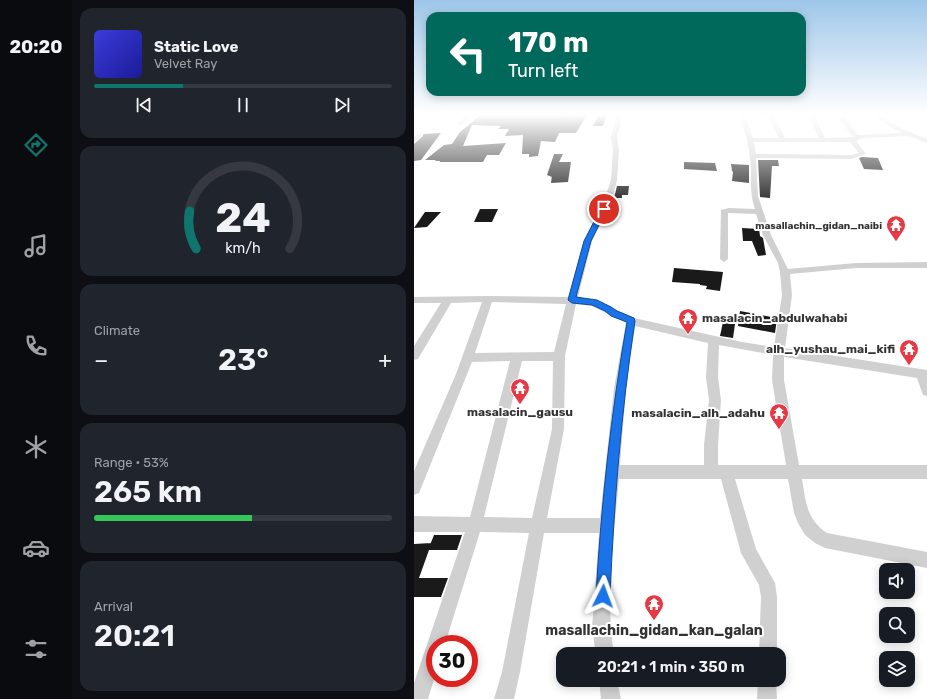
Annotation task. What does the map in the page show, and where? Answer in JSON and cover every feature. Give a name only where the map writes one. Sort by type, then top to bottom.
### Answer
[{"type":"street","points":[[504,699],[511,672],[538,525],[558,429],[559,356],[588,241],[608,201],[614,180],[616,147]]},
{"type":"street","points":[[751,147],[754,196],[758,212],[767,236],[782,262],[785,272],[787,295],[779,352],[778,380],[801,513],[812,533],[825,540],[927,560]]},
{"type":"street","points":[[752,156],[790,147],[851,157],[863,154],[859,147]]},
{"type":"street","points":[[724,259],[724,212],[729,210],[758,212]]},
{"type":"street","points":[[785,272],[842,265],[927,265]]},
{"type":"street","points":[[414,356],[448,299]]},
{"type":"street","points":[[414,488],[468,358],[488,299]]},
{"type":"street","points":[[414,300],[488,299],[572,300],[594,302],[608,309],[614,314],[631,321],[714,340],[779,352],[925,375],[927,391]]},
{"type":"street","points":[[604,647],[601,628],[608,526],[620,388],[631,321]]},
{"type":"street","points":[[714,340],[712,377],[715,400],[711,445],[718,471],[737,515],[749,553],[767,583],[769,597],[768,647]]},
{"type":"street","points":[[468,358],[559,356]]},
{"type":"street","points":[[439,635],[475,525],[518,357]]},
{"type":"street","points":[[613,472],[927,472]]},
{"type":"street","points":[[414,524],[608,526]]},
{"type":"street","points":[[418,699],[426,675]]},
{"type":"street","points":[[609,687],[611,699]]},
{"type":"street","points":[[767,687],[767,699]]},
{"type":"building","points":[[414,147],[431,147],[421,160],[414,161]]},
{"type":"building","points":[[442,147],[504,147],[499,155],[487,155],[483,162],[440,162],[435,161],[436,160],[425,160]]},
{"type":"building","points":[[522,147],[540,147],[538,156],[529,157],[529,154],[522,154]]},
{"type":"building","points":[[554,154],[563,154],[559,162],[571,162],[568,182],[551,183],[552,177],[547,175]]},
{"type":"building","points":[[859,158],[878,158],[883,170],[864,169]]},
{"type":"building","points":[[758,160],[778,160],[779,166],[772,166],[770,198],[760,197]]},
{"type":"building","points":[[684,162],[715,163],[717,171],[684,169]]},
{"type":"building","points":[[731,164],[749,165],[749,183],[732,181],[733,172]]},
{"type":"building","points":[[617,186],[629,186],[628,195],[622,195],[622,198],[614,198]]},
{"type":"building","points":[[480,209],[498,209],[492,222],[474,222]]},
{"type":"building","points":[[425,212],[441,212],[427,227],[414,228]]},
{"type":"building","points":[[742,228],[759,229],[760,236],[763,238],[766,255],[758,256],[752,241],[743,241]]},
{"type":"building","points":[[674,268],[723,272],[720,291],[706,289],[707,286],[700,284],[672,282]]},
{"type":"building","points":[[740,311],[777,318],[775,333],[738,326]]},
{"type":"building","points":[[723,322],[735,324],[733,338],[720,336]]},
{"type":"building","points":[[434,535],[462,535],[457,550],[429,550],[419,578],[448,578],[441,597],[414,597],[414,544],[431,543]]},
{"type":"place","name":"masallachin_gidan_naibi","points":[[896,242]]},
{"type":"place","name":"masalacin_abdulwahabi","points":[[688,335]]},
{"type":"place","name":"alh_yushau_mai_kifi","points":[[909,366]]},
{"type":"place","name":"masalacin_gausu","points":[[520,405]]},
{"type":"place","name":"masalacin_alh_adahu","points":[[779,430]]},
{"type":"place","name":"masallachin_gidan_kan_galan","points":[[654,621]]},
{"type":"route","points":[[603,596],[605,550],[620,388],[631,321],[614,314],[608,309],[594,302],[572,300],[588,241],[604,209]]}]
